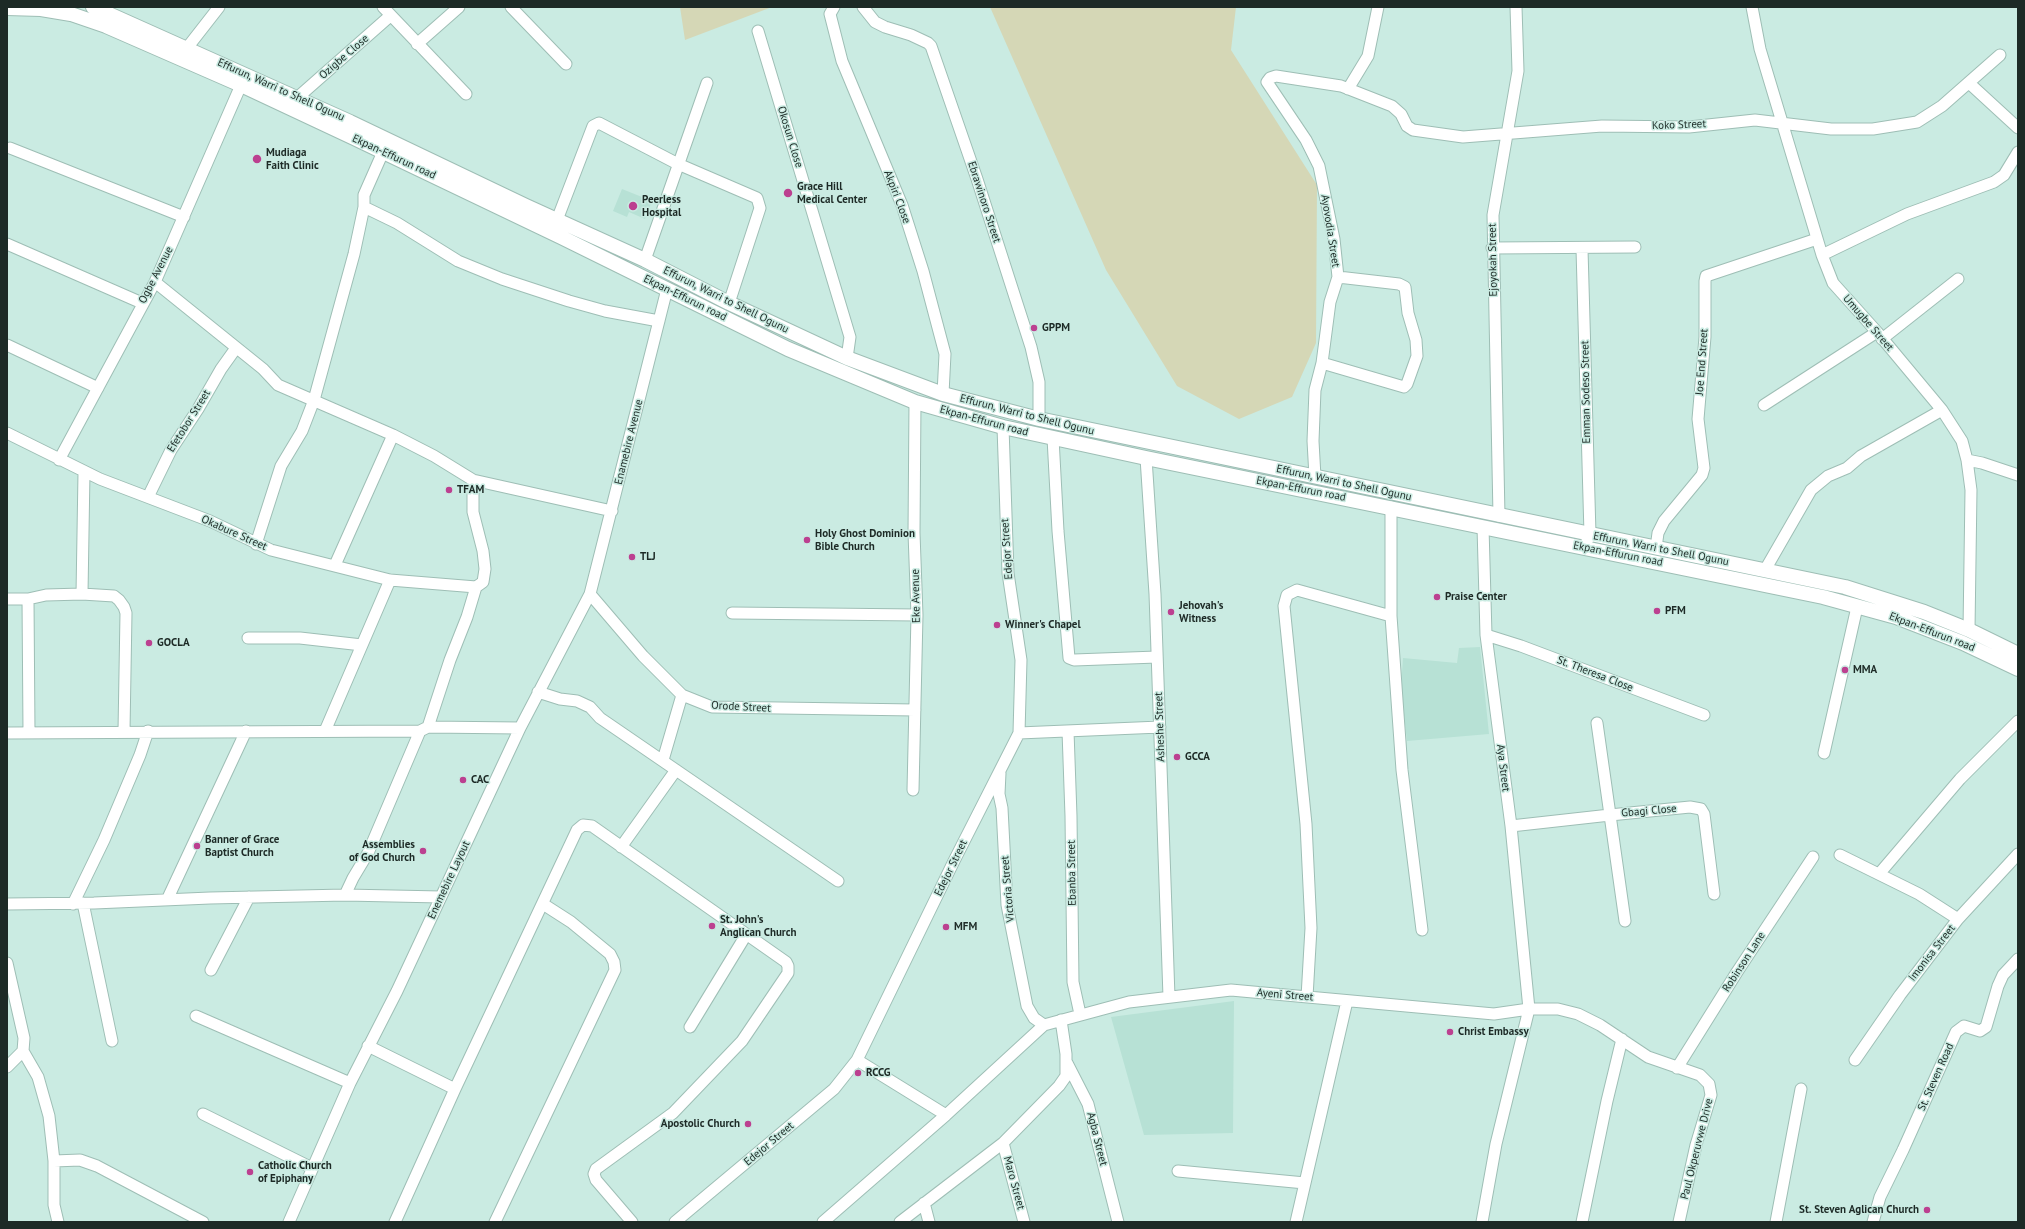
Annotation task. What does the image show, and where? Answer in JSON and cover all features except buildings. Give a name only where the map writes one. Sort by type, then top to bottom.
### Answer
[{"type":"main road","name":"Ekpan-Effurun road","points":[[7,8],[41,9],[71,14],[106,26],[241,85],[383,152],[788,349],[915,402],[1003,427],[1146,458],[1483,527],[1587,541],[1823,597],[1896,617],[1963,643],[2018,669]]},
{"type":"main road","name":"Effurun, Warri to Shell Ogunu","points":[[101,8],[350,122],[645,260],[729,303],[847,358],[944,394],[1039,419],[1499,516],[1587,541],[1656,548],[1845,588],[1924,612],[1969,630],[2018,654]]},
{"type":"street","points":[[187,48],[219,7]]},
{"type":"street","points":[[383,7],[466,94]]},
{"type":"street","points":[[417,44],[459,7]]},
{"type":"street","points":[[510,7],[566,64]]},
{"type":"street","name":"Akpiri Close","points":[[834,7],[830,14],[842,61],[902,205],[923,271],[945,354],[944,394]]},
{"type":"street","name":"Ebrawinoro Street","points":[[863,7],[875,22],[885,27],[911,35],[931,46],[977,179],[1031,347],[1039,382],[1039,419]]},
{"type":"street","points":[[1348,88],[1368,56],[1378,7]]},
{"type":"street","name":"Ejoyokah Street","points":[[1499,516],[1492,248],[1493,215],[1518,71],[1516,7]]},
{"type":"street","name":"Umugbe Street","points":[[1752,7],[1760,49],[1822,255],[1834,283],[1942,410],[1962,441],[1967,460],[1971,490],[1969,630]]},
{"type":"street","name":"Ozigbe Close","points":[[297,98],[390,16]]},
{"type":"street","name":"Okosun Close","points":[[758,31],[850,336],[847,358]]},
{"type":"street","name":"Koko Street","points":[[1348,88],[1392,106],[1400,114],[1407,126],[1413,130],[1463,136],[1508,134],[1602,126],[1689,127],[1755,120],[1831,129],[1873,129],[1916,122],[1942,106],[2000,55]]},
{"type":"street","name":"Ayovodia Street","points":[[1315,477],[1313,441],[1315,390],[1322,363],[1330,302],[1338,277],[1334,239],[1319,166],[1302,134],[1267,82],[1270,78],[1276,76],[1348,88]]},
{"type":"street","points":[[645,260],[707,83]]},
{"type":"street","points":[[1969,83],[2018,128]]},
{"type":"street","name":"Ogbe Avenue","points":[[59,460],[142,303],[155,282],[241,85]]},
{"type":"street","points":[[557,220],[593,126],[599,124],[605,125],[678,164],[757,198],[760,208],[729,303]]},
{"type":"street","points":[[10,148],[184,217]]},
{"type":"street","points":[[256,544],[281,466],[302,431],[314,400],[354,254],[364,207],[364,195],[383,152]]},
{"type":"street","points":[[1822,255],[1907,214],[1994,182],[2004,175],[2018,152]]},
{"type":"street","points":[[364,207],[396,223],[458,261],[502,279],[569,302],[605,311],[659,321]]},
{"type":"street","name":"Joe End Street","points":[[1656,548],[1658,533],[1664,521],[1702,475],[1704,468],[1698,419],[1705,336],[1706,276],[1817,239]]},
{"type":"street","points":[[7,244],[142,303]]},
{"type":"street","points":[[1492,248],[1582,249],[1636,247]]},
{"type":"street","name":"Emman Sodeso Street","points":[[1582,249],[1587,541]]},
{"type":"street","points":[[1322,363],[1404,387],[1407,384],[1417,356],[1416,340],[1408,313],[1406,287],[1399,284],[1338,277]]},
{"type":"street","points":[[1764,405],[1879,335],[1958,279]]},
{"type":"street","points":[[155,282],[263,369],[278,385],[393,435],[434,456],[473,480],[612,511]]},
{"type":"street","name":"Enamebire Avenue","points":[[590,594],[667,289]]},
{"type":"street","points":[[7,345],[98,388]]},
{"type":"street","name":"Efetobor Street","points":[[148,497],[171,450],[198,409],[221,369],[236,348]]},
{"type":"street","name":"Eke Avenue","points":[[913,790],[916,615],[914,533],[915,402]]},
{"type":"street","points":[[1765,570],[1811,490],[1828,476],[1847,468],[1862,456],[1942,410]]},
{"type":"street","name":"Edejor Street","points":[[675,1222],[834,1089],[857,1060],[1019,733],[1021,660],[1008,573],[1003,427]]},
{"type":"street","name":"Okabure Street","points":[[7,433],[84,472],[210,521],[256,544],[272,550],[390,580],[476,587]]},
{"type":"street","points":[[335,565],[393,435]]},
{"type":"street","points":[[1053,438],[1058,531],[1069,658],[1074,660],[1157,657]]},
{"type":"street","name":"Asheshe Street","points":[[1146,458],[1160,727],[1169,997]]},
{"type":"street","points":[[1967,460],[1982,463],[2018,475]]},
{"type":"street","points":[[82,594],[84,472]]},
{"type":"street","points":[[345,895],[368,853],[424,729],[467,617],[476,587],[483,582],[485,569],[484,551],[473,512],[473,480]]},
{"type":"street","points":[[1391,507],[1391,616],[1402,770],[1422,930]]},
{"type":"street","name":"Aya Street","points":[[1482,1222],[1496,1144],[1529,1009],[1511,826],[1486,635],[1483,527]]},
{"type":"street","points":[[325,731],[390,580]]},
{"type":"street","points":[[1307,997],[1311,928],[1306,824],[1284,606],[1287,595],[1297,590],[1391,616]]},
{"type":"street","points":[[7,599],[28,599],[46,595],[82,594],[114,596],[124,607],[126,613],[124,732]]},
{"type":"street","name":"Enemebire Layout","points":[[289,1222],[350,1083],[397,991],[520,728],[590,594]]},
{"type":"street","name":"Orode Street","points":[[590,594],[643,656],[682,695],[712,707],[915,710]]},
{"type":"street","points":[[28,599],[29,732]]},
{"type":"street","points":[[1824,753],[1857,606]]},
{"type":"street","points":[[732,613],[916,615]]},
{"type":"street","name":"St. Theresa Close","points":[[1486,635],[1704,714]]},
{"type":"street","points":[[248,638],[300,638],[362,645]]},
{"type":"street","points":[[538,692],[560,699],[577,701],[590,707],[600,718],[838,881]]},
{"type":"street","points":[[663,760],[682,695]]},
{"type":"street","points":[[1879,874],[1960,779],[2018,721]]},
{"type":"street","points":[[1597,723],[1625,921]]},
{"type":"street","points":[[1019,733],[1160,727]]},
{"type":"street","points":[[7,733],[520,728]]},
{"type":"street","points":[[167,900],[246,731]]},
{"type":"street","name":"Ebanba Street","points":[[1068,731],[1073,982],[1080,1014]]},
{"type":"street","points":[[112,1041],[78,903],[140,755],[148,732]]},
{"type":"street","name":"Victoria Street","points":[[1001,768],[999,794],[1002,808],[1007,905],[1027,1006],[1034,1018],[1044,1025]]},
{"type":"street","points":[[621,847],[676,770]]},
{"type":"street","name":"Gbagi Close","points":[[1511,826],[1610,814],[1690,807],[1701,809],[1704,814],[1714,894]]},
{"type":"street","points":[[395,1222],[455,1089],[577,830],[583,825],[592,826],[786,962],[788,973],[742,1041],[673,1113],[596,1169],[594,1174],[596,1180],[632,1222]]},
{"type":"street","name":"Imonisa Street","points":[[1855,1060],[1900,995],[1958,919],[2018,854]]},
{"type":"street","points":[[1840,855],[1941,906],[1958,919]]},
{"type":"street","name":"Robinson Lane","points":[[1678,1068],[1737,972],[1813,857]]},
{"type":"street","points":[[7,904],[345,895],[441,897]]},
{"type":"street","points":[[211,970],[249,897]]},
{"type":"street","points":[[495,1222],[615,970],[614,962],[610,954],[571,922],[543,904]]},
{"type":"street","points":[[690,1027],[746,935]]},
{"type":"street","name":"St. Steven Road","points":[[1872,1222],[1880,1197],[1903,1150],[1956,1032],[1964,1026],[1980,1031],[1986,1027],[1998,986],[2003,976],[2018,959]]},
{"type":"street","points":[[7,963],[24,1038],[23,1051],[38,1077],[49,1116],[54,1161],[54,1206],[58,1222]]},
{"type":"street","name":"Ayeni Street","points":[[1044,1025],[1080,1014],[1129,1002],[1231,990],[1494,1014],[1529,1009]]},
{"type":"street","points":[[1296,1222],[1347,1001]]},
{"type":"street","name":"Paul Okperuvwe Drive","points":[[1529,1009],[1558,1009],[1578,1014],[1600,1025],[1648,1057],[1700,1075],[1710,1084],[1710,1095],[1696,1145],[1679,1222]]},
{"type":"street","points":[[196,1016],[350,1083]]},
{"type":"street","points":[[900,1222],[1003,1143],[1059,1086],[1066,1076],[1066,1060],[1061,1020]]},
{"type":"street","points":[[823,1222],[946,1115],[1044,1025]]},
{"type":"street","points":[[1582,1222],[1607,1101],[1622,1039]]},
{"type":"street","points":[[368,1046],[455,1089]]},
{"type":"street","points":[[7,1067],[23,1051]]},
{"type":"street","points":[[857,1060],[946,1115]]},
{"type":"street","name":"Agba Street","points":[[1066,1060],[1088,1104],[1118,1222]]},
{"type":"street","points":[[1776,1222],[1801,1089]]},
{"type":"street","points":[[203,1114],[312,1168]]},
{"type":"street","name":"Maro Street","points":[[1003,1143],[1024,1222]]},
{"type":"street","points":[[54,1161],[80,1160],[96,1166],[203,1222]]},
{"type":"street","points":[[1178,1171],[1305,1183]]},
{"type":"street","points":[[924,1203],[929,1222]]},
{"type":"shaded area","points":[[680,7],[772,7],[685,40]]},
{"type":"shaded area","points":[[990,7],[1236,7],[1231,50],[1317,185],[1316,343],[1292,397],[1239,419],[1177,386],[1106,270]]},
{"type":"shaded area","name":"Peerless Hospital","points":[[622,189],[652,201],[645,219],[629,212],[627,217],[613,211]]},
{"type":"shaded area","points":[[1480,647],[1489,734],[1407,741],[1401,688],[1403,658],[1457,663],[1459,648]]},
{"type":"shaded area","points":[[1234,1001],[1233,1133],[1144,1135],[1111,1017]]},
{"type":"place","name":"Mudiaga Faith Clinic","points":[[257,159]]},
{"type":"place","name":"Grace Hill Medical Center","points":[[788,193]]},
{"type":"place","name":"Peerless Hospital","points":[[633,206]]},
{"type":"place","name":"GPPM","points":[[1034,328]]},
{"type":"place","name":"TFAM","points":[[449,490]]},
{"type":"place","name":"Holy Ghost Dominion Bible Church","points":[[807,540]]},
{"type":"place","name":"TLJ","points":[[632,557]]},
{"type":"place","name":"Praise Center","points":[[1437,597]]},
{"type":"place","name":"PFM","points":[[1657,611]]},
{"type":"place","name":"Jehovah's Witness","points":[[1171,612]]},
{"type":"place","name":"Winner's Chapel","points":[[997,625]]},
{"type":"place","name":"GOCLA","points":[[149,643]]},
{"type":"place","name":"MMA","points":[[1845,670]]},
{"type":"place","name":"GCCA","points":[[1177,757]]},
{"type":"place","name":"CAC","points":[[463,780]]},
{"type":"place","name":"Banner of Grace Baptist Church","points":[[197,846]]},
{"type":"place","name":"Assemblies of God Church","points":[[423,851]]},
{"type":"place","name":"St. John's Anglican Church","points":[[712,926]]},
{"type":"place","name":"MFM","points":[[946,927]]},
{"type":"place","name":"Christ Embassy","points":[[1450,1032]]},
{"type":"place","name":"RCCG","points":[[858,1073]]},
{"type":"place","name":"Apostolic Church","points":[[748,1124]]},
{"type":"place","name":"Catholic Church of Epiphany","points":[[250,1172]]},
{"type":"place","name":"St. Steven Aglican Church","points":[[1927,1210]]}]
